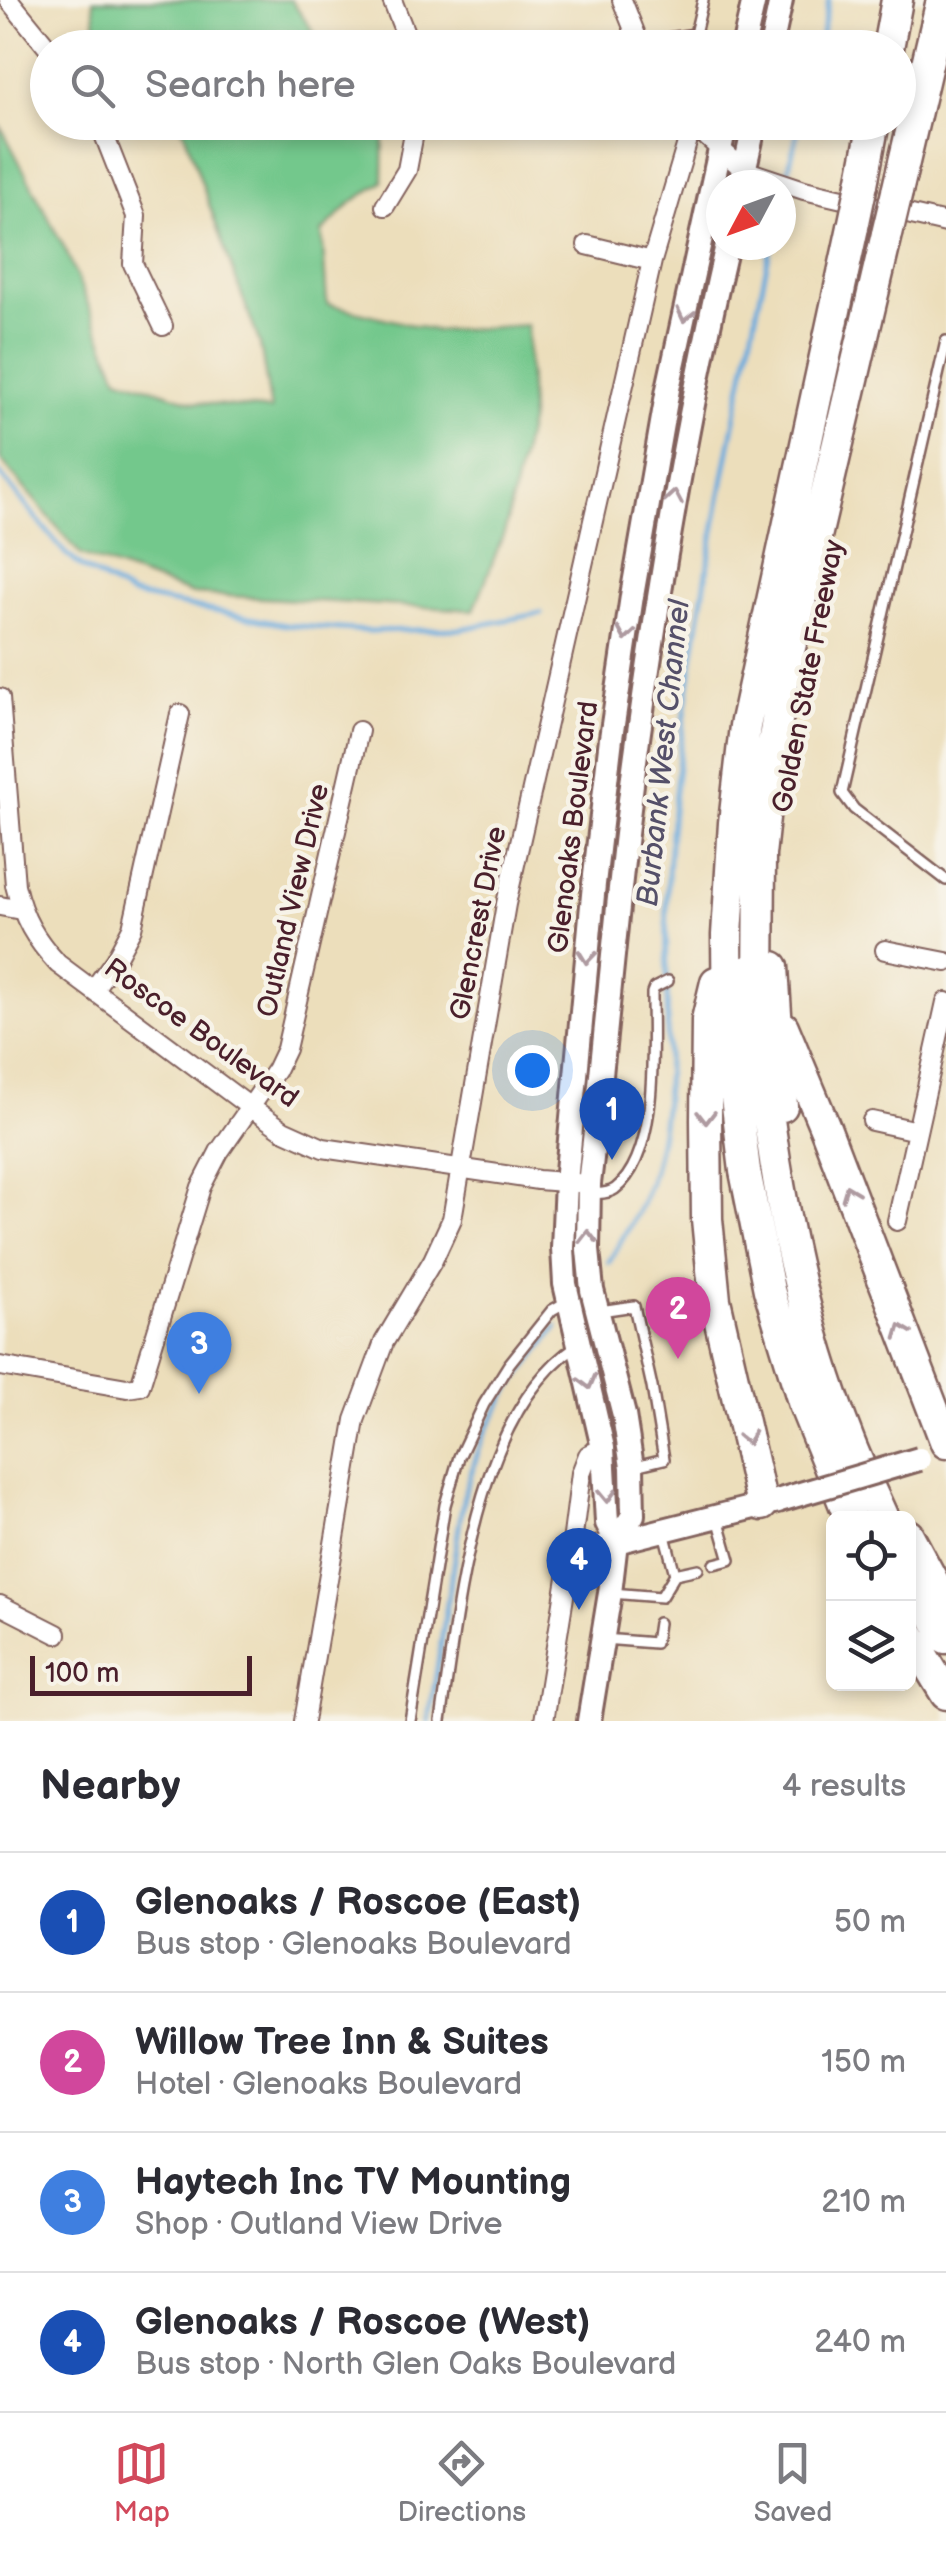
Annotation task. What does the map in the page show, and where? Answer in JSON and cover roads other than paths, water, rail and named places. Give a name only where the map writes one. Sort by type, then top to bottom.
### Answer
[{"type":"highway","points":[[891,30],[897,0]]},
{"type":"highway","points":[[916,30],[922,0]]},
{"type":"highway","points":[[916,95],[942,0]]},
{"type":"highway","name":"Golden State Freeway","points":[[916,133],[946,67]]},
{"type":"highway","name":"Golden State Freeway","points":[[847,1511],[803,1402],[768,1290],[744,1171],[728,1031],[727,935],[745,726],[890,190],[878,140]]},
{"type":"highway","points":[[890,190],[896,140]]},
{"type":"highway","points":[[890,190],[904,140]]},
{"type":"highway","name":"Golden State Freeway","points":[[898,1511],[866,1441],[841,1370],[801,1228],[783,1119],[772,925],[786,758],[880,233],[890,190],[913,140]]},
{"type":"highway","points":[[868,1511],[817,1385],[781,1255],[756,1104],[746,931],[754,792],[765,719],[880,233]]},
{"type":"highway","points":[[880,233],[788,656],[770,762],[760,855],[757,938],[764,1080],[786,1225],[815,1339],[848,1440],[881,1511]]},
{"type":"highway","points":[[727,935],[706,1020],[707,1220],[715,1300],[771,1502]]},
{"type":"highway","points":[[774,1008],[826,1130],[946,1445]]},
{"type":"highway","points":[[916,1550],[946,1606]]},
{"type":"highway","points":[[916,1584],[946,1638]]},
{"type":"highway","points":[[914,1601],[946,1656]]},
{"type":"highway","points":[[916,1645],[946,1694]]},
{"type":"main road","points":[[747,30],[754,0]]},
{"type":"main road","points":[[775,30],[781,0]]},
{"type":"main road","name":"Glenoaks Boulevard","points":[[589,1721],[616,1542],[633,1515],[632,1467],[618,1388],[596,1312],[581,1187],[594,884],[647,496],[722,140]]},
{"type":"main road","points":[[751,170],[753,140]]},
{"type":"main road","name":"Glenoaks Boulevard","points":[[616,1542],[608,1523],[604,1448],[568,1300],[563,1248],[581,1187],[637,742],[674,501],[724,260]]},
{"type":"main road","points":[[616,1542],[771,1502],[919,1458],[946,1445]]},
{"type":"street","points":[[8,0],[33,30]]},
{"type":"street","points":[[392,0],[404,30]]},
{"type":"street","points":[[622,0],[634,30]]},
{"type":"street","points":[[106,140],[136,216],[134,264],[163,326]]},
{"type":"street","points":[[385,206],[407,170],[413,140]]},
{"type":"street","name":"Glencrest Drive","points":[[304,1721],[355,1420],[384,1342],[452,1219],[506,904],[652,261],[686,140]]},
{"type":"street","points":[[708,140],[741,170]]},
{"type":"street","points":[[796,188],[946,222]]},
{"type":"street","points":[[588,245],[652,261]]},
{"type":"street","name":"Roscoe Boulevard","points":[[0,698],[15,885],[21,910],[38,942],[58,964],[283,1130],[324,1148],[581,1187]]},
{"type":"street","points":[[93,990],[132,928],[180,714]]},
{"type":"street","name":"Outland View Drive","points":[[0,1366],[127,1388],[140,1386],[200,1186],[286,1049],[359,731]]},
{"type":"street","points":[[0,906],[21,910]]},
{"type":"street","points":[[884,950],[946,962]]},
{"type":"street","points":[[897,1221],[946,1002]]},
{"type":"street","points":[[932,1064],[946,1082]]},
{"type":"street","points":[[872,1122],[917,1131]]},
{"type":"street","points":[[544,1721],[581,1473],[588,1455],[604,1448]]},
{"type":"street","points":[[571,1550],[616,1542]]},
{"type":"street","points":[[0,1606],[57,1634]]},
{"type":"lane","points":[[696,30],[703,0]]},
{"type":"lane","points":[[946,341],[842,793],[854,810],[946,880]]},
{"type":"lane","points":[[581,1187],[608,1193],[615,1189],[630,1169],[646,1134],[652,1070],[652,993],[668,981]]},
{"type":"lane","points":[[410,1721],[445,1505],[459,1457],[484,1404],[509,1364],[552,1310],[568,1300]]},
{"type":"lane","points":[[596,1312],[634,1306],[664,1459],[632,1467]]},
{"type":"lane","points":[[441,1721],[469,1550],[483,1490],[504,1436],[530,1394],[552,1365],[578,1345]]},
{"type":"lane","points":[[714,1564],[730,1560],[718,1516]]},
{"type":"lane","points":[[610,1593],[661,1602],[674,1574],[664,1530]]},
{"type":"lane","points":[[674,1574],[698,1569]]},
{"type":"lane","points":[[602,1638],[656,1642],[658,1623]]},
{"type":"waterway","name":"Burbank West Channel","points":[[823,30],[829,0]]},
{"type":"waterway","name":"Burbank West Channel","points":[[788,170],[796,140]]},
{"type":"waterway","name":"Burbank West Channel","points":[[609,1262],[650,1181],[664,1112],[668,886],[677,774],[718,508],[768,260]]},
{"type":"waterway","points":[[0,474],[65,553],[131,595],[286,625],[368,631],[461,629],[541,613]]},
{"type":"waterway","name":"Burbank West Channel","points":[[429,1721],[464,1494],[484,1435],[510,1388],[557,1327]]},
{"type":"place","name":"Glenoaks / Roscoe (East)","points":[[612,1160]]},
{"type":"place","name":"Willow Tree Inn & Suites","points":[[678,1359]]},
{"type":"place","name":"Haytech Inc TV Mounting","points":[[199,1394]]},
{"type":"place","name":"Glenoaks / Roscoe (West)","points":[[579,1610]]}]
